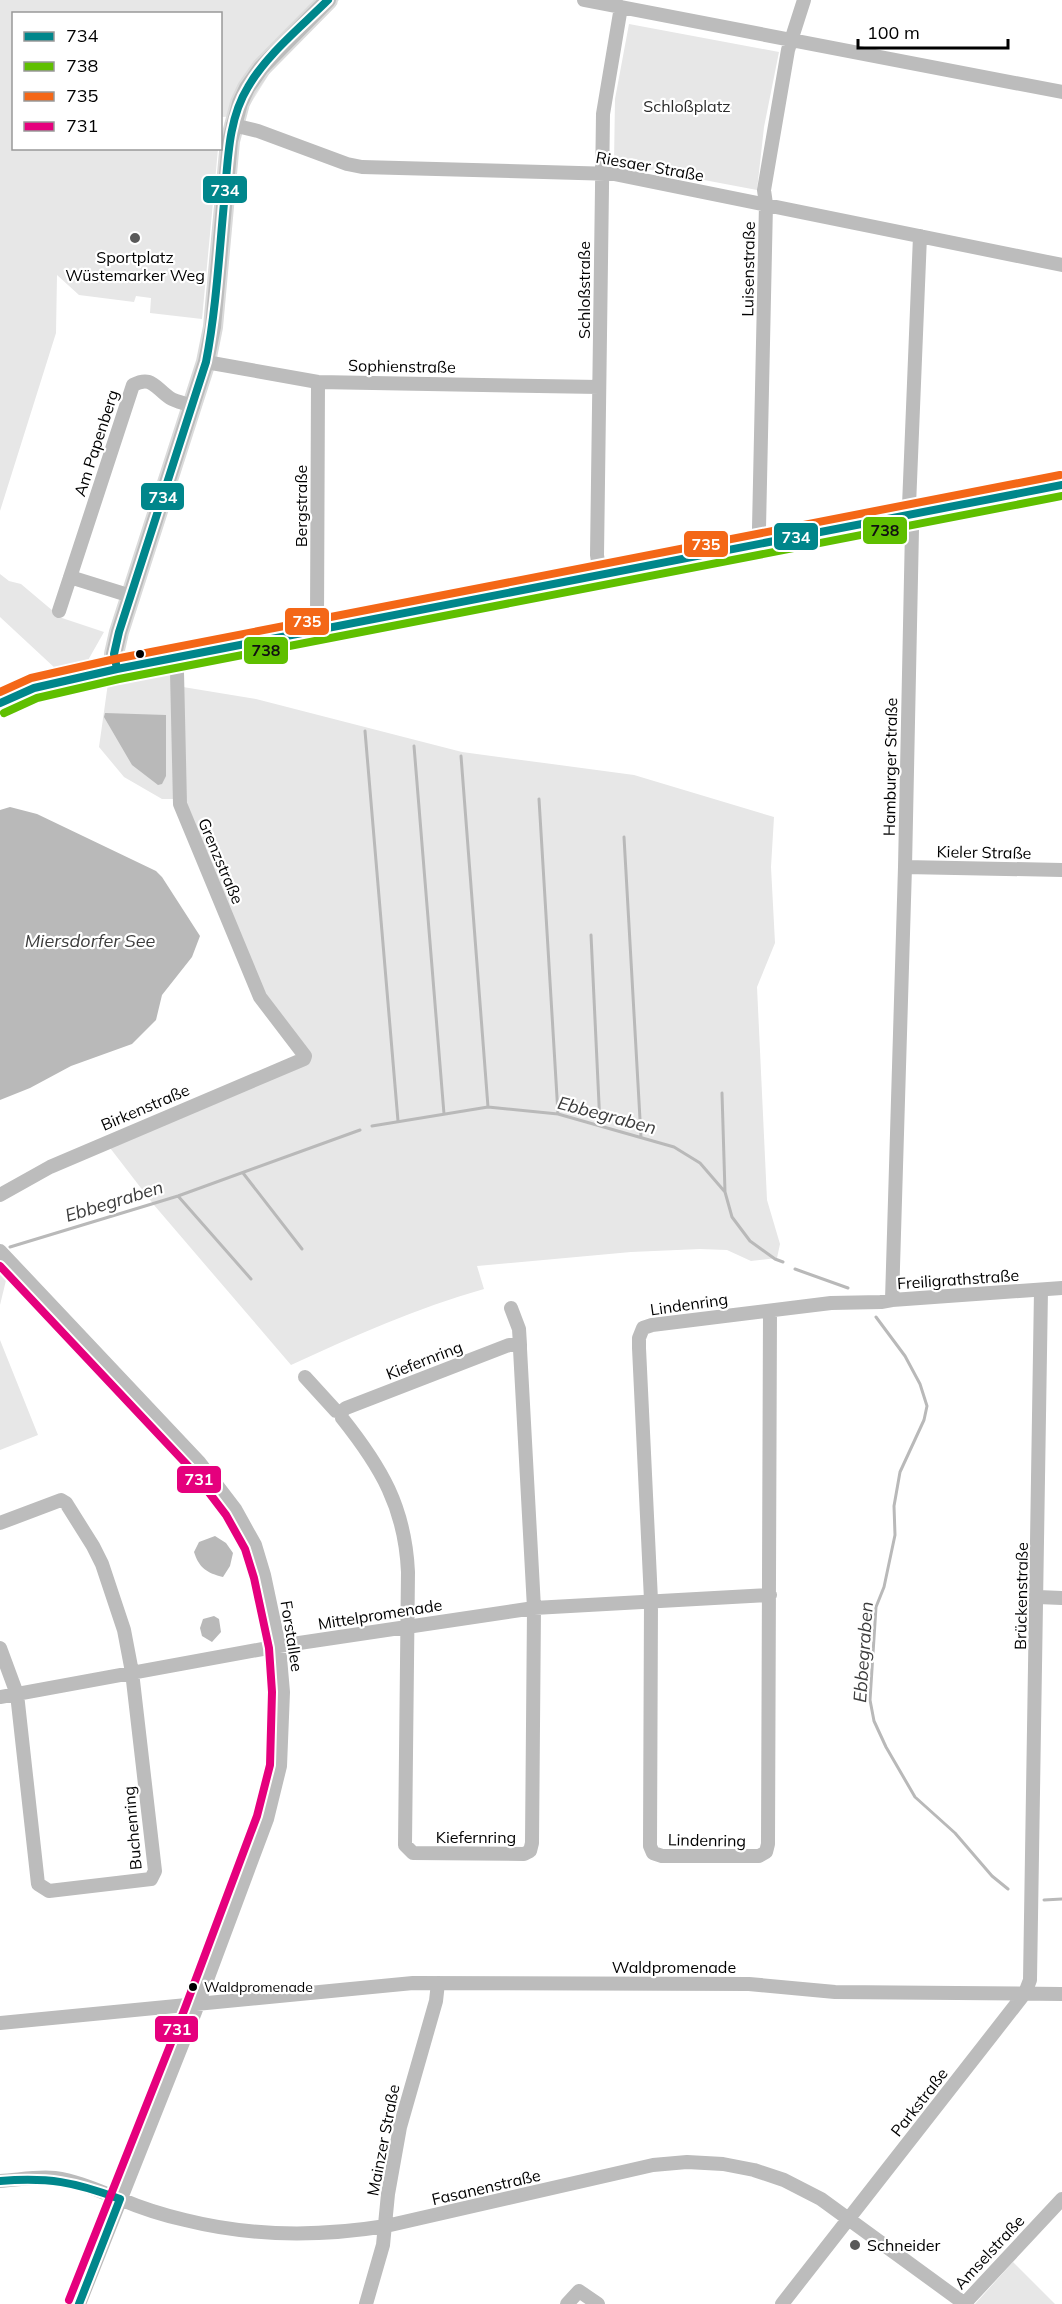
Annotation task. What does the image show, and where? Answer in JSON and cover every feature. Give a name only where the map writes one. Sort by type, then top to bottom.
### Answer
[{"type":"main road","points":[[0,703],[34,688],[117,669],[115,647],[206,362],[213,327],[232,125],[247,88],[261,68],[328,0]]},
{"type":"street","points":[[584,0],[1062,92]]},
{"type":"street","name":"Luisenstraße","points":[[762,544],[759,528],[766,204],[764,190],[788,50],[804,0]]},
{"type":"street","name":"Schloßstraße","points":[[600,575],[597,555],[601,172],[605,94],[621,7]]},
{"type":"street","name":"Riesaer Straße","points":[[232,125],[258,131],[347,164],[362,167],[601,172],[1062,265]]},
{"type":"street","name":"Hamburger Straße","points":[[892,1300],[905,867],[912,529],[910,514],[912,385],[920,236]]},
{"type":"street","name":"Sophienstraße","points":[[206,362],[318,382],[599,387]]},
{"type":"street","name":"Am Papenberg","points":[[59,611],[133,385],[141,381],[149,381],[171,399],[193,406]]},
{"type":"street","name":"Bergstraße","points":[[318,382],[316,619],[319,630]]},
{"type":"street","points":[[117,669],[1062,485]]},
{"type":"street","points":[[70,577],[131,596]]},
{"type":"street","name":"Grenzstraße","points":[[174,658],[177,672],[180,804],[260,997],[305,1056]]},
{"type":"street","name":"Kieler Straße","points":[[905,867],[1062,870]]},
{"type":"street","name":"Birkenstraße","points":[[0,1195],[42,1170],[304,1059],[305,1056]]},
{"type":"street","name":"Forstallee","points":[[0,1251],[199,1462],[225,1493],[244,1524],[260,1559],[279,1646],[283,1692],[279,1766],[273,1798],[263,1830],[79,2304]]},
{"type":"street","name":"Freiligrathstraße","points":[[856,1302],[1062,1288]]},
{"type":"street","name":"Brückenstraße","points":[[1032,1903],[1041,1290]]},
{"type":"street","name":"Lindenring","points":[[770,1311],[768,1844],[766,1851],[759,1856],[662,1856],[653,1853],[650,1846],[651,1600],[639,1338],[643,1328],[652,1325],[831,1303],[856,1302]]},
{"type":"street","name":"Kiefernring","points":[[341,1412],[342,1418],[375,1461],[397,1510],[407,1561],[405,1845],[413,1853],[524,1854],[530,1851],[532,1843],[534,1608],[519,1329],[512,1308]]},
{"type":"street","name":"Kiefernring","points":[[341,1412],[446,1368],[509,1346],[520,1345]]},
{"type":"street","name":"Kiefernring","points":[[305,1377],[336,1411],[341,1412]]},
{"type":"street","name":"Buchenring","points":[[0,1523],[61,1500],[66,1503],[102,1564],[118,1609],[132,1672],[155,1871],[151,1879],[49,1891],[38,1884],[17,1694],[0,1648]]},
{"type":"street","name":"Mittelpromenade","points":[[0,1697],[279,1646],[534,1608],[770,1595]]},
{"type":"street","points":[[1038,1598],[1062,1598]]},
{"type":"street","name":"Parkstraße","points":[[782,2304],[1025,1993],[1030,1980],[1032,1903]]},
{"type":"street","name":"Waldpromenade","points":[[0,2023],[198,2002],[413,1983],[733,1984],[833,1992],[1062,1994]]},
{"type":"street","name":"Mainzer Straße","points":[[366,2304],[379,2263],[400,2127],[436,2001],[438,1983]]},
{"type":"street","name":"Fasanenstraße","points":[[0,2181],[54,2178],[86,2185],[186,2221],[257,2233],[299,2235],[386,2226],[653,2165],[687,2162],[723,2164],[770,2175],[816,2196],[849,2219]]},
{"type":"street","name":"Amselstraße","points":[[849,2219],[965,2304],[1062,2199]]},
{"type":"street","points":[[567,2304],[579,2291],[598,2304]]},
{"type":"green space","points":[[0,0],[339,0],[271,71],[243,116],[222,117],[222,12],[12,12],[12,150],[218,150],[202,319],[150,313],[151,298],[136,296],[134,302],[79,295],[57,275],[56,333],[0,511]]},
{"type":"green space","name":"Schloßplatz","points":[[629,24],[779,52],[764,127],[757,190],[614,163],[615,99]]},
{"type":"green space","points":[[0,574],[9,581],[21,584],[53,611],[53,615],[104,632],[87,662],[56,669],[0,617]]},
{"type":"green space","points":[[170,671],[183,687],[256,699],[462,752],[634,775],[774,817],[771,867],[775,943],[757,987],[767,1200],[780,1244],[777,1258],[751,1261],[727,1250],[700,1249],[631,1252],[477,1266],[484,1289],[410,1314],[291,1365],[154,1205],[107,1144],[311,1060],[263,996],[183,799],[162,799],[124,777],[99,747],[109,676]]},
{"type":"green space","points":[[0,1258],[9,1268],[0,1305]]},
{"type":"green space","points":[[0,1340],[38,1435],[0,1450]]},
{"type":"green space","points":[[1013,2262],[1055,2304],[975,2304]]},
{"type":"water","points":[[105,713],[166,715],[166,776],[162,784],[158,785],[132,765],[104,717]]},
{"type":"water","name":"Miersdorfer See","points":[[10,807],[37,814],[156,871],[200,936],[192,957],[162,995],[156,1020],[132,1044],[71,1066],[30,1088],[0,1100],[0,810]]},
{"type":"water","points":[[215,1536],[226,1543],[233,1553],[230,1566],[223,1577],[204,1569],[194,1552],[199,1542]]},
{"type":"water","points":[[214,1616],[219,1619],[221,1632],[212,1642],[202,1636],[200,1628],[203,1619]]},
{"type":"waterway","points":[[365,731],[398,1121]]},
{"type":"waterway","points":[[414,746],[444,1114]]},
{"type":"waterway","points":[[461,756],[488,1107]]},
{"type":"waterway","points":[[539,799],[558,1114]]},
{"type":"waterway","points":[[624,837],[641,1137]]},
{"type":"waterway","points":[[591,935],[600,1125]]},
{"type":"waterway","points":[[722,1093],[725,1192]]},
{"type":"waterway","name":"Ebbegraben","points":[[372,1126],[488,1107],[558,1114],[674,1147],[700,1163],[725,1192],[732,1217],[750,1241],[783,1262]]},
{"type":"waterway","name":"Ebbegraben","points":[[10,1247],[178,1196],[360,1130]]},
{"type":"waterway","points":[[243,1173],[302,1249]]},
{"type":"waterway","points":[[178,1196],[251,1279]]},
{"type":"waterway","name":"Ebbegraben","points":[[795,1269],[848,1288]]},
{"type":"waterway","name":"Ebbegraben","points":[[876,1317],[905,1356],[920,1384],[927,1406],[924,1420],[900,1472],[894,1506],[895,1535],[884,1587],[876,1607],[870,1700],[874,1721],[915,1797],[955,1833],[992,1876],[1008,1889]]},
{"type":"waterway","name":"Ebbegraben","points":[[1044,1900],[1062,1899]]},
{"type":"transit line","name":"734","points":[[117,669],[114,654],[119,632],[206,362],[215,303],[230,144],[236,114],[248,87],[265,63],[328,0]]},
{"type":"transit line","name":"735","points":[[0,692],[31,678],[115,659],[1060,475]]},
{"type":"transit line","name":"734","points":[[0,703],[34,688],[117,669],[1062,485]]},
{"type":"transit line","name":"738","points":[[4,713],[37,698],[119,679],[1062,496]]},
{"type":"transit line","name":"731","points":[[0,1266],[191,1469],[226,1515],[245,1549],[254,1578],[269,1648],[272,1692],[270,1765],[257,1816],[185,2008],[69,2300]]},
{"type":"transit line","name":"734","points":[[0,2181],[61,2182],[89,2188],[120,2199]]},
{"type":"transit line","name":"734","points":[[79,2304],[120,2199]]},
{"type":"place","name":"Sportplatz Wüstemarker Weg","points":[[135,238]]},
{"type":"place","name":"Waldpromenade","points":[[193,1987]]},
{"type":"place","name":"Schneider","points":[[855,2245]]}]
